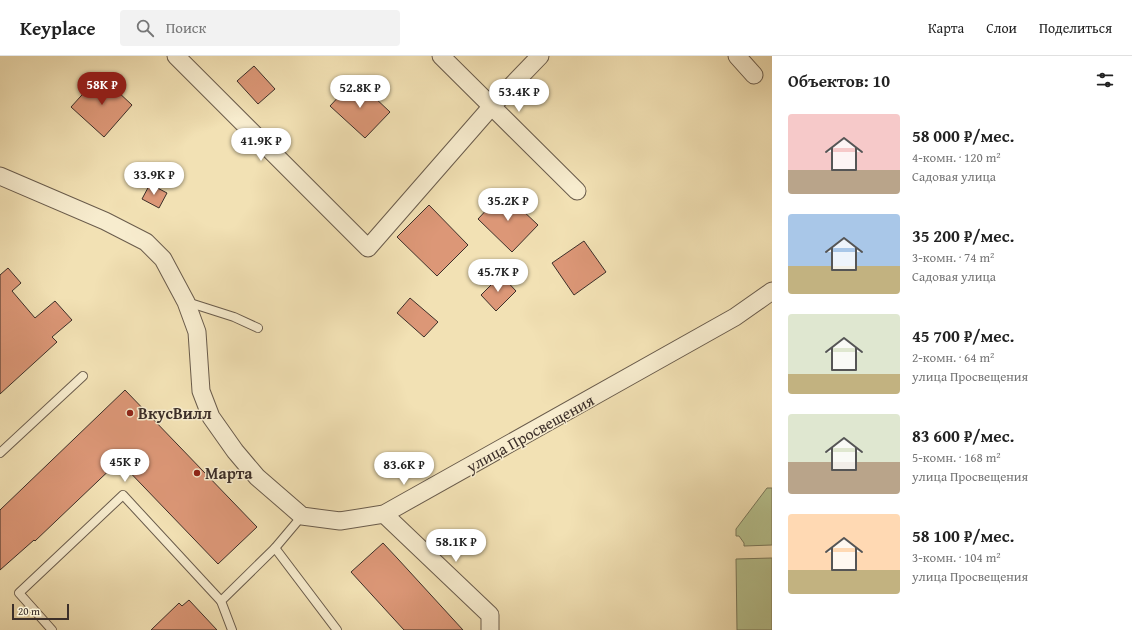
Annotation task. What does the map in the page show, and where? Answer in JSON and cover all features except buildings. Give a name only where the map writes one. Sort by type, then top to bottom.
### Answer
[{"type":"street","points":[[176,56],[368,248],[492,106],[540,56]]},
{"type":"street","points":[[441,56],[576,191]]},
{"type":"street","points":[[738,56],[754,75]]},
{"type":"street","points":[[0,176],[105,221],[146,242],[163,259],[186,302],[197,332],[201,391],[212,418],[235,451],[257,477],[302,516]]},
{"type":"street","name":"улица Просвещения","points":[[302,516],[340,521],[384,514],[735,317],[772,290]]},
{"type":"street","points":[[384,514],[490,615],[490,630]]},
{"type":"lane","points":[[186,302],[234,318],[258,328]]},
{"type":"lane","points":[[0,453],[83,376]]},
{"type":"lane","points":[[52,630],[19,593],[123,495],[222,601],[232,630]]},
{"type":"lane","points":[[222,601],[275,548],[302,516]]},
{"type":"lane","points":[[275,548],[337,630]]},
{"type":"green space","points":[[767,488],[772,488],[772,545],[744,546],[744,543],[739,536],[736,536],[736,529]]},
{"type":"green space","points":[[772,558],[772,630],[737,630],[736,559]]},
{"type":"place","name":"ВкусВилл","points":[[130,413]]},
{"type":"place","name":"Марта","points":[[197,473]]}]
